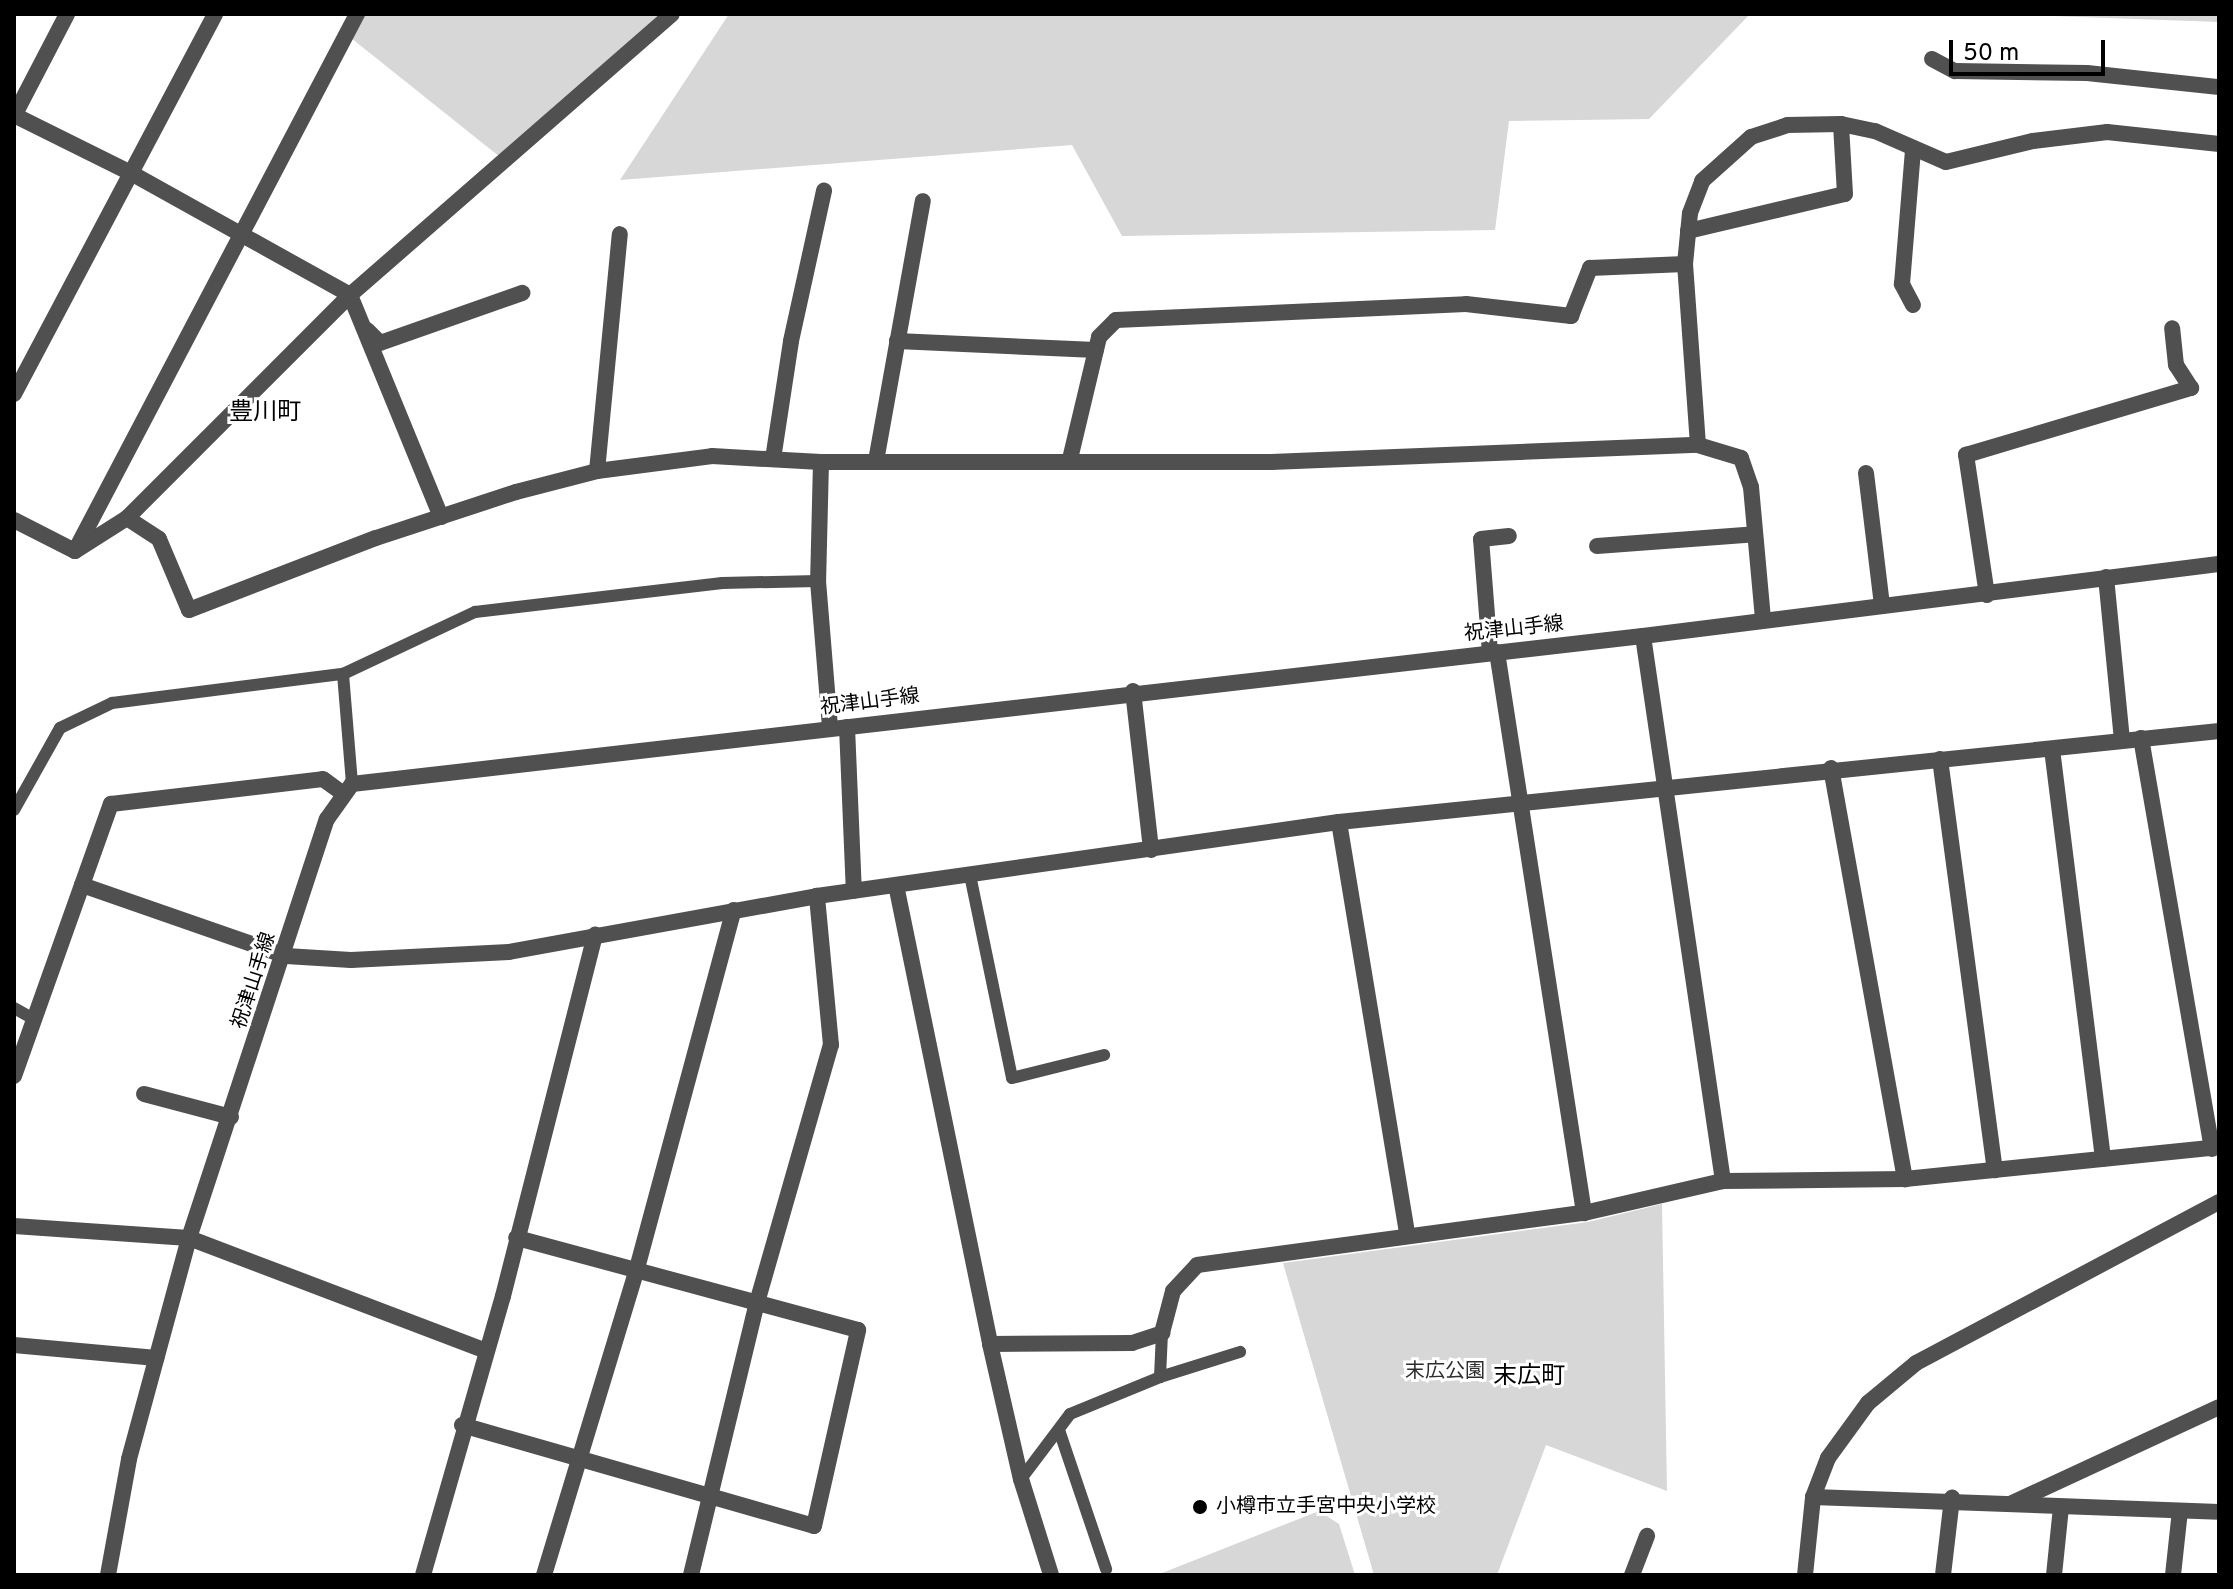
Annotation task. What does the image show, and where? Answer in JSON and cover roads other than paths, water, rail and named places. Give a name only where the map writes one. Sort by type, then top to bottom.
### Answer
[{"type":"street","points":[[67,14],[14,115],[131,173],[350,295],[441,517]]},
{"type":"street","points":[[14,394],[215,14]]},
{"type":"street","points":[[75,551],[357,14]]},
{"type":"street","points":[[75,551],[127,518],[350,295],[672,14]]},
{"type":"street","points":[[1932,59],[1955,71],[2087,73],[2219,87]]},
{"type":"street","points":[[1688,231],[1845,194],[1841,124]]},
{"type":"street","points":[[1698,445],[1685,264],[1688,231],[1702,181],[1751,137],[1787,125],[1841,124],[1875,131],[1946,162],[2033,141],[2107,132],[2219,144]]},
{"type":"street","points":[[1913,149],[1902,284],[1913,305]]},
{"type":"street","points":[[773,459],[791,341],[824,191]]},
{"type":"street","points":[[876,461],[923,201]]},
{"type":"street","points":[[597,471],[620,234]]},
{"type":"street","points":[[1070,459],[1099,337],[1116,320],[1466,304],[1571,316],[1590,268],[1685,264]]},
{"type":"street","points":[[361,323],[380,343],[522,293]]},
{"type":"street","points":[[1987,595],[1966,455],[2191,388],[2176,365],[2172,328]]},
{"type":"street","points":[[897,341],[1096,350]]},
{"type":"street","points":[[127,518],[159,539],[189,610],[441,517],[597,471],[712,456],[821,462],[1070,459],[1271,462],[1698,445],[1741,458],[1751,487],[1763,619]]},
{"type":"street","points":[[821,462],[818,581],[838,728],[854,891]]},
{"type":"street","points":[[1866,473],[1882,606]]},
{"type":"street","points":[[14,520],[75,551]]},
{"type":"street","points":[[1597,546],[1755,534]]},
{"type":"street","points":[[1509,536],[1481,539],[1494,652],[1584,1213]]},
{"type":"street","name":"祝津山手線","points":[[108,1575],[129,1459],[189,1238],[286,956],[327,819],[347,788],[1133,691],[1987,595],[2219,564]]},
{"type":"street","points":[[2106,577],[2122,740]]},
{"type":"street","points":[[1643,636],[1662,788],[1723,1181]]},
{"type":"street","points":[[1133,691],[1151,850]]},
{"type":"street","points":[[82,885],[286,956],[351,960],[509,952],[817,896],[1339,822],[1831,768],[2219,731]]},
{"type":"street","points":[[990,1344],[1132,1343],[1162,1333],[1173,1291],[1197,1265],[1407,1234],[1584,1213],[1723,1181],[1905,1179],[2215,1148],[2141,738]]},
{"type":"street","points":[[2052,749],[2103,1159]]},
{"type":"street","points":[[1940,759],[1995,1170]]},
{"type":"street","points":[[1831,768],[1905,1179]]},
{"type":"street","points":[[14,1076],[26,1029],[111,804],[323,779],[347,788]]},
{"type":"street","points":[[1339,822],[1407,1234]]},
{"type":"street","points":[[896,885],[990,1344],[1021,1479],[1051,1575]]},
{"type":"street","points":[[691,1575],[707,1498],[756,1306],[831,1045],[817,896]]},
{"type":"street","points":[[544,1575],[636,1272],[734,910]]},
{"type":"street","points":[[423,1575],[462,1425],[486,1351],[595,935]]},
{"type":"street","points":[[144,1094],[231,1117]]},
{"type":"street","points":[[1805,1575],[1813,1497],[1828,1458],[1868,1403],[1916,1363],[2218,1204]]},
{"type":"street","points":[[14,1226],[189,1238],[486,1351]]},
{"type":"street","points":[[462,1425],[581,1456],[707,1498],[814,1526],[858,1330],[756,1306],[516,1238]]},
{"type":"street","points":[[14,1345],[156,1358]]},
{"type":"street","points":[[2007,1505],[2219,1407]]},
{"type":"street","points":[[1813,1497],[1952,1498],[2007,1505],[2219,1512]]},
{"type":"street","points":[[1943,1575],[1952,1498]]},
{"type":"street","points":[[2054,1575],[2061,1507]]},
{"type":"street","points":[[2173,1575],[2180,1511]]},
{"type":"street","points":[[1632,1575],[1647,1536]]},
{"type":"lane","points":[[14,810],[60,728],[112,703],[343,674],[475,612],[722,583],[818,581]]},
{"type":"lane","points":[[343,674],[347,788]]},
{"type":"lane","points":[[970,875],[1012,1078],[1104,1055]]},
{"type":"lane","points":[[14,1008],[26,1029]]},
{"type":"lane","points":[[1160,1377],[1162,1333]]},
{"type":"lane","points":[[1021,1479],[1070,1414],[1160,1377],[1240,1352]]},
{"type":"lane","points":[[1059,1430],[1106,1569]]},
{"type":"place","name":"小樽市立手宮中央小学校","points":[[1200,1507]]},
{"type":"district","name":"豊川町","points":[[265,414]]},
{"type":"district","name":"末広町","points":[[1529,1378]]},
{"type":"park label","name":"末広公園","points":[[1445,1372]]}]
